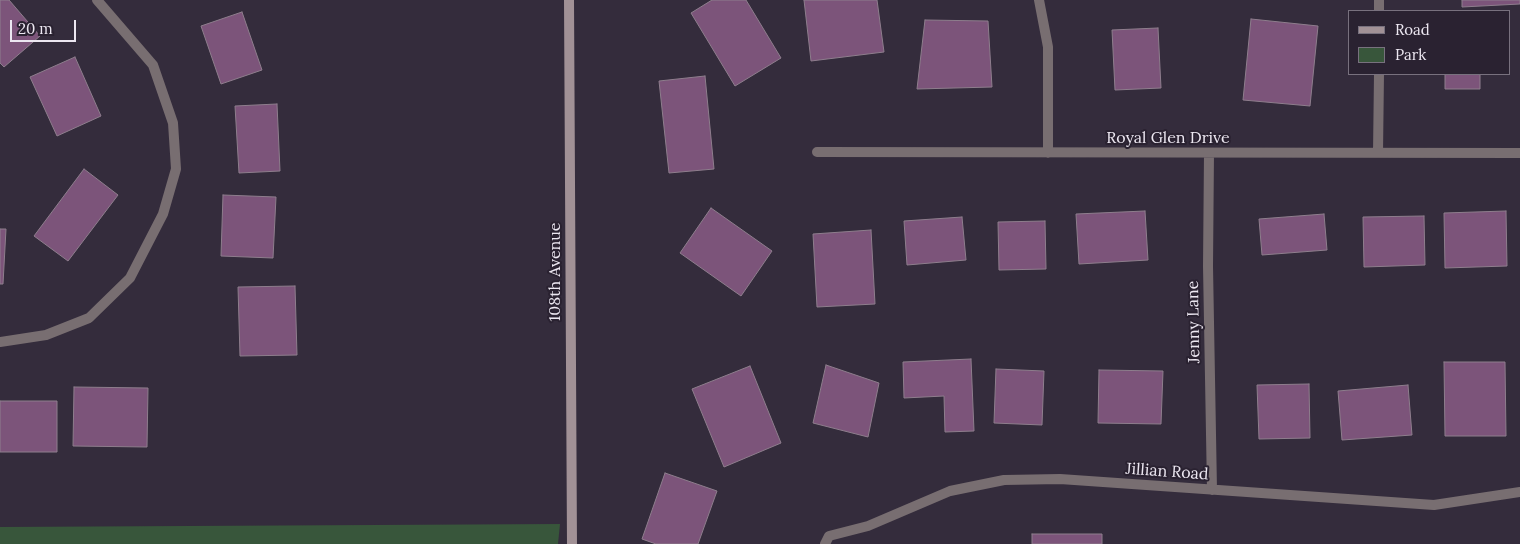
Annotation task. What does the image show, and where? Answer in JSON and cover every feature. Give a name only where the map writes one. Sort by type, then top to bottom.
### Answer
[{"type":"street","points":[[0,342],[46,335],[90,318],[130,278],[163,214],[176,169],[172,123],[153,64],[96,0]]},
{"type":"street","name":"108th Avenue","points":[[569,0],[572,544]]},
{"type":"street","points":[[1039,0],[1048,47],[1048,153]]},
{"type":"street","points":[[1378,153],[1379,75]]},
{"type":"street","name":"Royal Glen Drive","points":[[817,152],[1520,153]]},
{"type":"street","name":"Jenny Lane","points":[[1209,153],[1208,266],[1212,490]]},
{"type":"street","name":"Jillian Road","points":[[825,544],[829,536],[868,526],[950,491],[1004,480],[1060,479],[1434,505],[1520,492]]},
{"type":"green space","points":[[560,524],[558,544],[0,544],[0,527]]},
{"type":"building","points":[[0,0],[9,0],[40,36],[4,67],[0,63]]},
{"type":"building","points":[[712,0],[746,0],[781,58],[735,86],[691,13]]},
{"type":"building","points":[[804,0],[877,0],[884,52],[811,61]]},
{"type":"building","points":[[1462,0],[1520,0],[1520,4],[1462,7]]},
{"type":"building","points":[[242,12],[262,70],[221,84],[201,26]]},
{"type":"building","points":[[1251,19],[1318,26],[1310,106],[1243,100]]},
{"type":"building","points":[[925,20],[988,21],[992,87],[917,89]]},
{"type":"building","points":[[1158,28],[1161,88],[1115,90],[1112,30]]},
{"type":"building","points":[[75,57],[101,116],[57,136],[30,77]]},
{"type":"building","points":[[1445,75],[1480,75],[1480,89],[1445,89]]},
{"type":"building","points":[[705,76],[714,169],[669,173],[659,81]]},
{"type":"building","points":[[277,104],[280,171],[239,173],[235,106]]},
{"type":"building","points":[[84,169],[118,195],[68,261],[34,236]]},
{"type":"building","points":[[223,195],[276,197],[273,258],[221,256]]},
{"type":"building","points":[[711,208],[772,251],[741,296],[680,253]]},
{"type":"building","points":[[1145,211],[1148,260],[1079,264],[1076,214]]},
{"type":"building","points":[[1506,211],[1507,266],[1445,268],[1444,213]]},
{"type":"building","points":[[1324,214],[1327,250],[1262,255],[1259,219]]},
{"type":"building","points":[[1424,216],[1425,265],[1364,267],[1363,217]]},
{"type":"building","points":[[962,217],[966,260],[907,265],[904,221]]},
{"type":"building","points":[[1045,221],[1046,269],[999,270],[998,222]]},
{"type":"building","points":[[0,229],[6,229],[3,284],[0,284]]},
{"type":"building","points":[[871,230],[875,304],[817,307],[813,234]]},
{"type":"building","points":[[295,286],[297,355],[240,356],[238,287]]},
{"type":"building","points":[[971,359],[974,431],[945,432],[944,396],[904,398],[903,362]]},
{"type":"building","points":[[1444,362],[1505,362],[1506,436],[1445,436]]},
{"type":"building","points":[[826,365],[879,383],[868,437],[813,423]]},
{"type":"building","points":[[750,366],[781,443],[724,467],[692,389]]},
{"type":"building","points":[[996,369],[1044,371],[1042,425],[994,423]]},
{"type":"building","points":[[1099,370],[1163,371],[1161,424],[1098,423]]},
{"type":"building","points":[[1309,384],[1310,438],[1259,439],[1257,385]]},
{"type":"building","points":[[1408,385],[1412,435],[1342,440],[1338,391]]},
{"type":"building","points":[[74,387],[148,388],[147,447],[73,446]]},
{"type":"building","points":[[0,401],[57,401],[57,452],[0,452]]},
{"type":"building","points":[[665,473],[717,491],[698,544],[656,544],[642,539]]},
{"type":"building","points":[[1032,534],[1102,534],[1102,544],[1032,544]]}]
